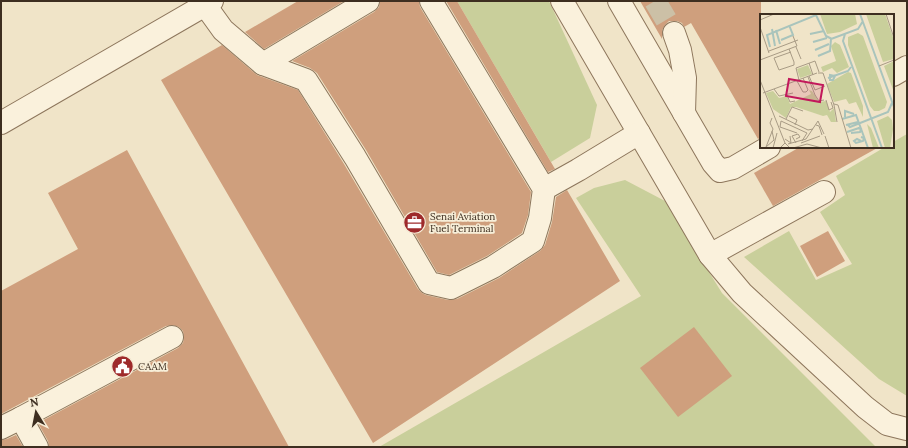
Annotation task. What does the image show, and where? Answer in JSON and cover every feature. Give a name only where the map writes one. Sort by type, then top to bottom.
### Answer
[{"type":"lane","points":[[263,64],[368,1]]},
{"type":"lane","points":[[1,123],[209,3],[223,30],[263,64],[306,80],[355,156],[429,283],[451,288],[493,267],[533,241],[540,218],[544,189],[431,1]]},
{"type":"lane","points":[[562,1],[710,255],[742,292],[865,407],[887,424],[907,429]]},
{"type":"lane","points":[[619,1],[713,163],[720,171],[733,168],[768,148]]},
{"type":"lane","points":[[674,33],[680,50],[685,78],[684,113]]},
{"type":"lane","points":[[894,74],[907,67]]},
{"type":"lane","points":[[544,189],[639,133]]},
{"type":"lane","points":[[710,255],[824,192]]},
{"type":"lane","points":[[1,428],[172,337]]},
{"type":"lane","points":[[22,418],[37,447]]},
{"type":"green space","points":[[457,1],[549,1],[597,105],[590,138],[551,162]]},
{"type":"green space","points":[[907,134],[907,396],[879,379],[744,257],[789,231],[816,280],[852,264],[820,212],[845,195],[836,176],[883,148],[894,148],[894,141]]},
{"type":"green space","points":[[625,180],[665,201],[722,293],[876,447],[379,447],[641,296],[576,198],[594,188]]},
{"type":"building","points":[[298,1],[344,1],[264,49],[245,32]]},
{"type":"building","points":[[380,1],[419,1],[420,7],[531,192],[528,215],[522,233],[487,256],[449,275],[437,272],[366,150],[317,73],[310,68],[292,61],[374,12],[379,7]]},
{"type":"building","points":[[446,1],[457,1],[555,169],[548,172]]},
{"type":"building","points":[[640,1],[761,1],[760,138],[758,139],[691,23],[684,27],[682,23],[677,21],[669,21],[662,30],[662,39]]},
{"type":"building","points":[[222,45],[257,75],[298,90],[418,289],[422,293],[448,300],[457,299],[499,278],[540,251],[545,245],[552,222],[556,197],[567,190],[620,281],[373,443],[161,80]]},
{"type":"building","points":[[798,148],[877,148],[773,206],[754,173]]},
{"type":"building","name":"CAAM","points":[[127,150],[289,447],[49,447],[48,441],[38,423],[178,348],[183,343],[183,331],[179,327],[173,325],[166,326],[1,414],[1,291],[78,249],[48,193]]},
{"type":"building","points":[[828,231],[845,261],[817,277],[800,246]]},
{"type":"building","points":[[694,327],[732,376],[678,417],[640,368]]},
{"type":"building","points":[[16,435],[23,447],[1,447],[1,440]]},
{"type":"tunnel","points":[[655,1],[674,33]]},
{"type":"place","name":"Senai Aviation Fuel Terminal","points":[[415,222]]},
{"type":"place","name":"CAAM","points":[[123,366]]}]
